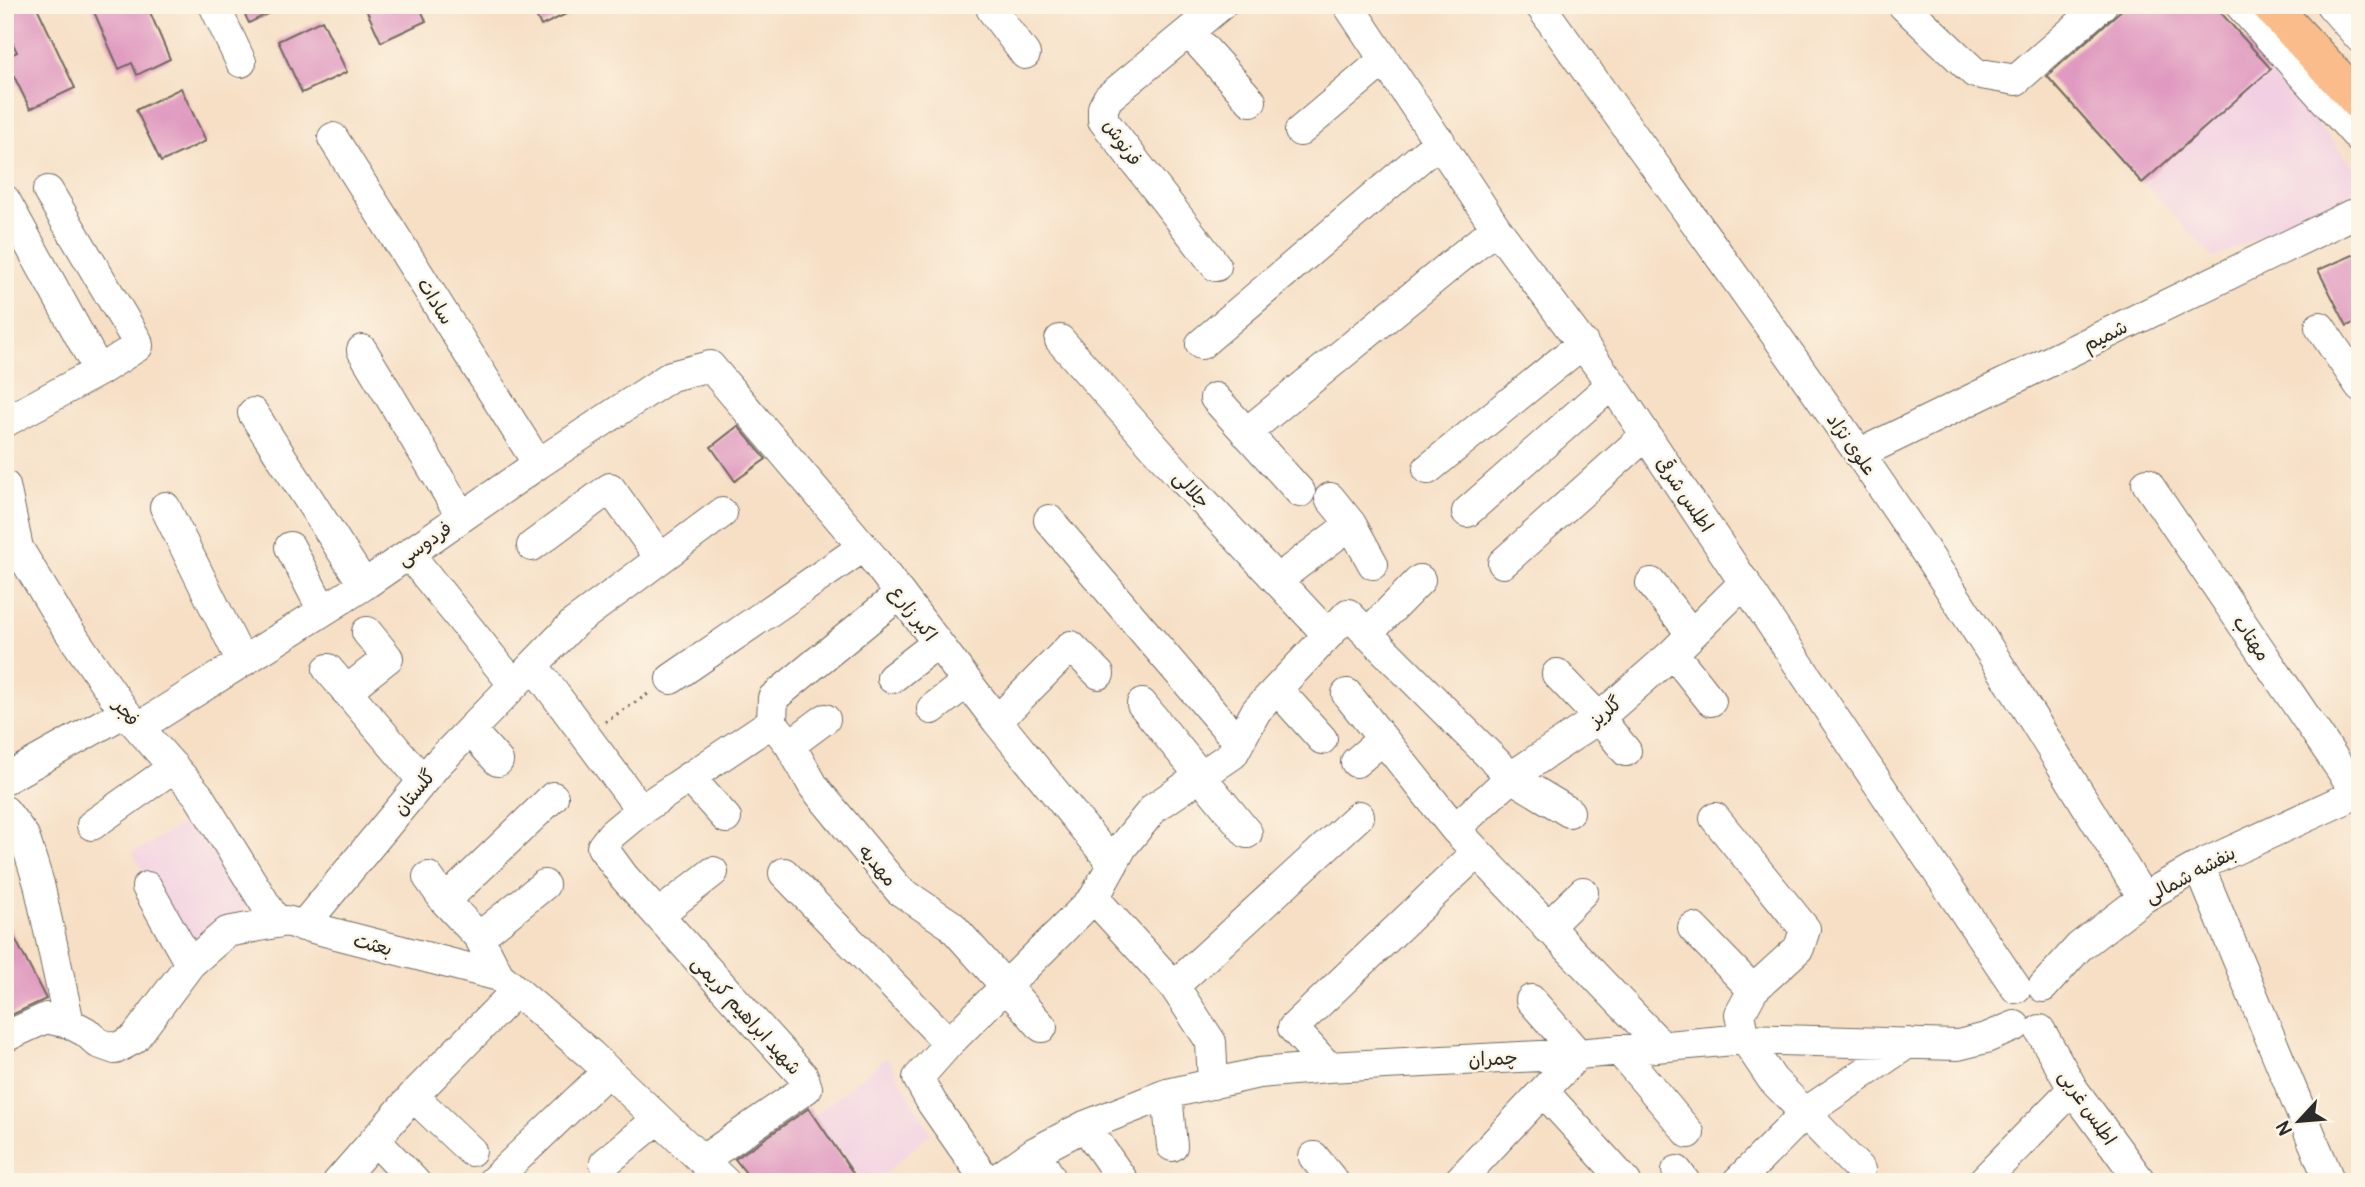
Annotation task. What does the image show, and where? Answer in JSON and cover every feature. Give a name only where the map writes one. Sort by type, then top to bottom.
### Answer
[{"type":"main road","points":[[2270,5],[2360,102]]},
{"type":"main road","points":[[2304,5],[2360,68]]},
{"type":"street","points":[[214,5],[241,62]]},
{"type":"street","points":[[994,5],[992,10],[1026,54]]},
{"type":"street","name":"فرنوش","points":[[1216,266],[1103,120],[1103,108],[1108,98],[1221,5]]},
{"type":"street","name":"اطلس شرقی","points":[[1348,5],[1496,228],[1612,384],[1861,758],[2030,988]]},
{"type":"street","name":"علوی نژاد","points":[[1540,5],[1859,454],[1937,569],[2029,711],[2143,898]]},
{"type":"street","points":[[1903,5],[1975,73],[2016,80],[2092,8]]},
{"type":"street","points":[[2240,5],[2360,139]]},
{"type":"street","points":[[2331,5],[2360,38]]},
{"type":"street","points":[[1189,32],[1251,101]]},
{"type":"street","points":[[1300,131],[1384,60]]},
{"type":"street","name":"سادات","points":[[334,138],[538,464]]},
{"type":"street","points":[[1201,344],[1440,141]]},
{"type":"street","points":[[5,422],[99,371],[138,346],[48,191]]},
{"type":"street","points":[[5,200],[99,371]]},
{"type":"street","name":"شمیم","points":[[1859,454],[2351,215]]},
{"type":"street","points":[[1246,433],[1496,228]]},
{"type":"street","points":[[2320,327],[2360,386]]},
{"type":"street","name":"جلالی","points":[[1060,340],[1181,477],[1278,580],[1348,628],[1511,776],[1569,812]]},
{"type":"street","points":[[1428,469],[1583,343]]},
{"type":"street","points":[[362,350],[462,516]]},
{"type":"street","name":"فردوسی","points":[[5,779],[132,719],[242,662],[364,585],[538,464],[671,376],[710,366]]},
{"type":"street","name":"اکبر زارع","points":[[710,366],[863,547],[997,721],[1113,864]]},
{"type":"street","points":[[1467,512],[1612,384]]},
{"type":"street","points":[[1215,398],[1300,492]]},
{"type":"street","points":[[253,414],[364,585]]},
{"type":"street","points":[[1503,563],[1646,435]]},
{"type":"street","name":"مهتاب","points":[[2147,483],[2358,793]]},
{"type":"street","name":"فجر","points":[[5,486],[18,548],[60,618],[132,719],[198,795],[290,924]]},
{"type":"street","points":[[532,546],[610,488],[660,558]]},
{"type":"street","points":[[1330,498],[1351,524],[1373,564]]},
{"type":"street","points":[[165,507],[242,662]]},
{"type":"street","name":"گلستان","points":[[290,924],[403,826],[423,781],[575,623],[722,513]]},
{"type":"street","points":[[1049,520],[1239,743]]},
{"type":"street","points":[[1278,580],[1351,524]]},
{"type":"street","points":[[290,547],[323,611]]},
{"type":"street","points":[[671,679],[863,547]]},
{"type":"street","points":[[409,554],[585,736],[640,810],[689,777],[781,733],[825,719]]},
{"type":"street","points":[[987,1182],[932,1103],[918,1078],[948,1043],[1094,898],[1122,847],[1154,808],[1233,754],[1256,711],[1277,689],[1348,628],[1420,580]]},
{"type":"street","name":"گلریز","points":[[1455,829],[1511,776],[1599,718],[1745,582]]},
{"type":"street","points":[[1651,583],[1710,701]]},
{"type":"street","points":[[781,733],[773,698],[900,594]]},
{"type":"street","points":[[367,632],[388,658],[337,680],[423,781]]},
{"type":"street","points":[[892,678],[937,643]]},
{"type":"street","points":[[997,721],[1072,646],[1099,674]]},
{"type":"street","points":[[1558,674],[1626,751]]},
{"type":"street","points":[[932,709],[967,682]]},
{"type":"street","points":[[1277,689],[1322,740]]},
{"type":"street","points":[[1347,694],[1478,855],[1662,1046]]},
{"type":"street","points":[[1142,704],[1247,833]]},
{"type":"street","points":[[470,730],[498,761]]},
{"type":"street","name":"مهدیه","points":[[781,733],[814,787],[899,890],[951,926],[1042,1027]]},
{"type":"street","points":[[1356,762],[1383,739]]},
{"type":"street","points":[[92,825],[174,767]]},
{"type":"street","points":[[689,777],[726,818]]},
{"type":"street","name":"بنفشه شمالی","points":[[2030,988],[2143,898],[2199,866],[2358,793]]},
{"type":"street","points":[[445,901],[553,797]]},
{"type":"street","name":"شهید ابراهیم کریمی","points":[[640,810],[612,834],[602,848],[658,915],[803,1076],[807,1088],[714,1175]]},
{"type":"street","points":[[5,811],[24,836],[39,884],[69,1023],[46,1018],[5,1037]]},
{"type":"street","points":[[1174,986],[1359,816]]},
{"type":"street","points":[[1715,818],[1805,929],[1799,947],[1753,989],[1740,1014],[1745,1039],[1772,1079],[1860,1170]]},
{"type":"street","points":[[1328,1067],[1293,1028],[1466,863],[1478,855]]},
{"type":"street","points":[[2199,866],[2330,1182]]},
{"type":"street","points":[[658,915],[713,872]]},
{"type":"street","points":[[784,873],[948,1043]]},
{"type":"street","points":[[338,1182],[507,984],[479,937],[445,901],[428,877]]},
{"type":"street","points":[[479,937],[544,885]]},
{"type":"street","points":[[147,887],[190,964]]},
{"type":"street","points":[[1547,928],[1583,892]]},
{"type":"street","points":[[1094,898],[1174,986],[1211,1042],[1213,1084]]},
{"type":"street","name":"بعثت","points":[[69,1023],[86,1032],[98,1043],[114,1049],[134,1039],[190,964],[227,932],[290,924],[507,984],[608,1071],[714,1175]]},
{"type":"street","points":[[1693,928],[1753,989]]},
{"type":"street","points":[[2030,988],[2052,998],[2053,1013],[2051,1020],[2027,1028],[2007,1014],[2006,1006],[2011,993],[2030,988]]},
{"type":"street","points":[[1458,1182],[1578,1054],[1531,1000]]},
{"type":"street","name":"چمران","points":[[993,1182],[1035,1152],[1085,1126],[1167,1094],[1259,1073],[1578,1054],[1745,1039],[1958,1045],[2027,1028]]},
{"type":"street","name":"اطلس غربی","points":[[2027,1028],[2141,1182]]},
{"type":"street","points":[[1737,1182],[1805,1113],[1908,1043]]},
{"type":"street","points":[[1619,1050],[1689,1133]]},
{"type":"street","points":[[492,1182],[608,1071]]},
{"type":"street","points":[[1982,1182],[2073,1089]]},
{"type":"street","points":[[1544,1093],[1626,1182]]},
{"type":"street","points":[[1167,1094],[1172,1146]]},
{"type":"street","points":[[413,1096],[471,1151]]},
{"type":"street","points":[[605,1163],[658,1119]]},
{"type":"street","points":[[1085,1126],[1124,1182]]},
{"type":"street","points":[[375,1140],[415,1182]]},
{"type":"street","points":[[1035,1152],[1053,1182]]},
{"type":"street","points":[[1314,1157],[1334,1182]]},
{"type":"path","points":[[585,736],[671,679]]},
{"type":"shaded area","points":[[2271,69],[2360,174],[2360,190],[2214,258],[2143,183]]},
{"type":"shaded area","points":[[204,811],[259,900],[186,942],[133,853]]},
{"type":"shaded area","points":[[887,1057],[931,1133],[875,1182],[864,1182],[814,1116]]},
{"type":"building","points":[[5,5],[36,5],[75,88],[30,109],[5,58],[17,52],[5,28]]},
{"type":"building","points":[[91,5],[147,5],[170,59],[137,75],[132,63],[119,69]]},
{"type":"building","points":[[240,5],[285,5],[249,23]]},
{"type":"building","points":[[364,5],[419,5],[426,21],[381,42]]},
{"type":"building","points":[[531,5],[585,5],[541,26]]},
{"type":"building","points":[[2127,5],[2214,5],[2271,69],[2142,183],[2047,76]]},
{"type":"building","points":[[322,20],[347,72],[302,93],[278,41]]},
{"type":"building","points":[[181,88],[206,141],[161,162],[136,110]]},
{"type":"building","points":[[2360,252],[2360,320],[2347,326],[2318,270]]},
{"type":"building","points":[[738,426],[766,459],[735,481],[711,447]]},
{"type":"building","points":[[5,919],[46,999],[5,1018]]},
{"type":"building","points":[[809,1108],[859,1182],[753,1182],[735,1159]]}]
